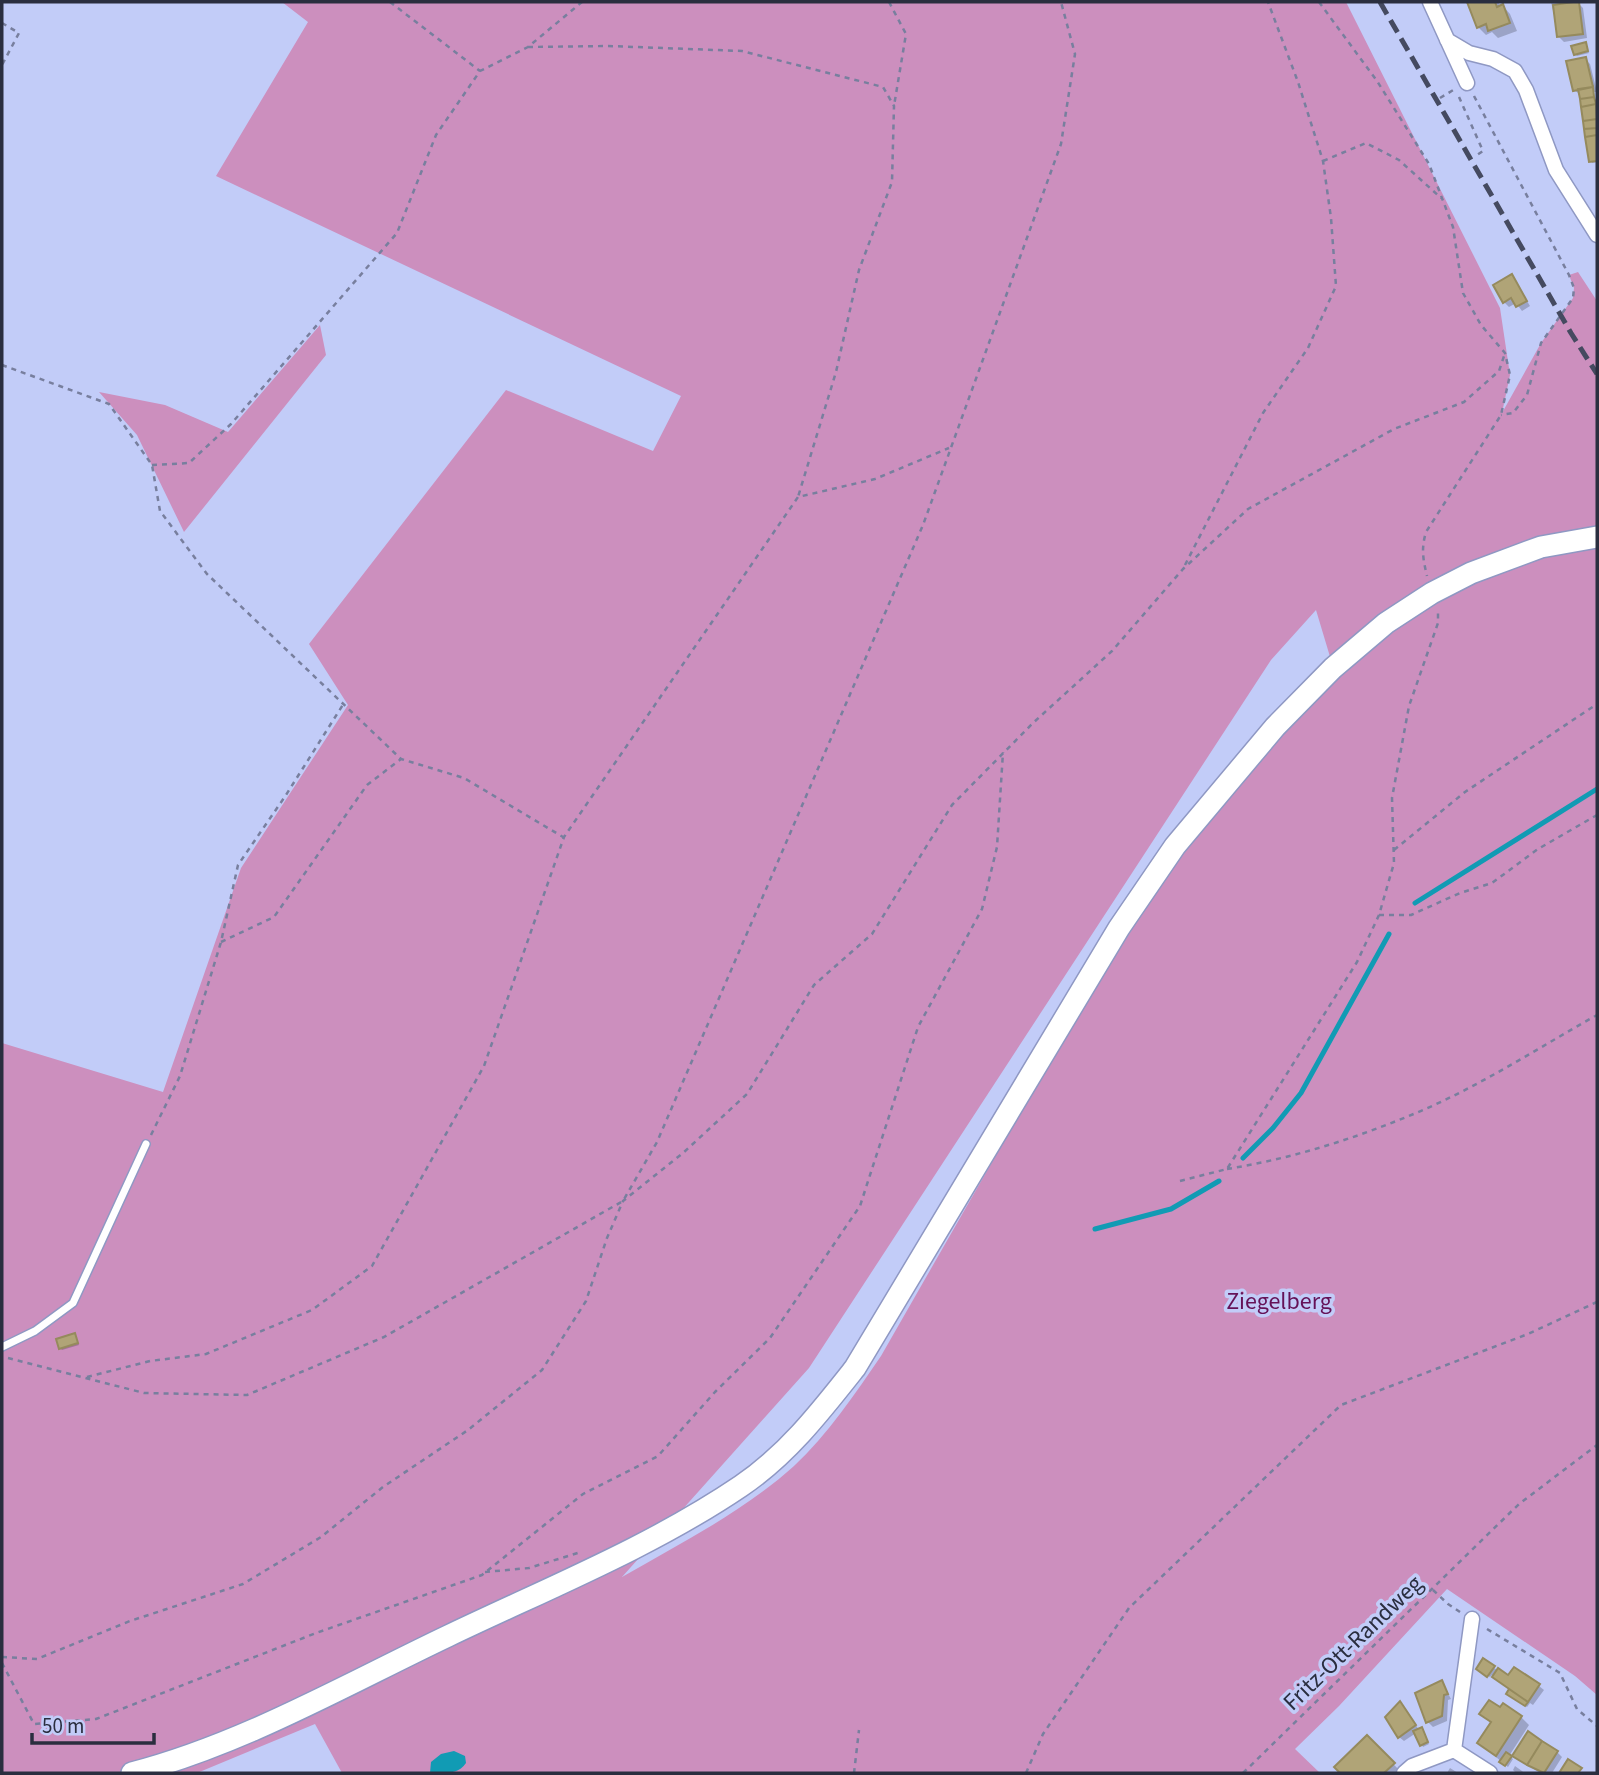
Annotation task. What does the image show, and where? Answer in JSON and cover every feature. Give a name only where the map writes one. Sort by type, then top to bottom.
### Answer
[{"type":"street","points":[[1430,2],[1447,40],[1458,88]]},
{"type":"street","points":[[1447,40],[1469,53],[1493,59],[1515,71],[1526,90],[1556,170],[1597,235]]},
{"type":"street","points":[[132,1773],[206,1750],[256,1728],[617,1555],[692,1516],[743,1485],[782,1453],[815,1419],[855,1368],[1119,928],[1175,846],[1275,727],[1333,668],[1386,623],[1432,593],[1471,573],[1541,547],[1597,537]]},
{"type":"street","points":[[1454,1750],[1472,1619]]},
{"type":"street","points":[[1404,1773],[1412,1766],[1454,1750]]},
{"type":"street","points":[[1454,1750],[1490,1773]]},
{"type":"lane","points":[[2,1347],[35,1331],[73,1303],[146,1144]]},
{"type":"path","points":[[390,2],[480,71]]},
{"type":"path","points":[[152,466],[189,463],[231,424],[397,233],[436,135],[480,71],[528,47],[582,2]]},
{"type":"path","points":[[84,1378],[150,1361],[206,1354],[312,1310],[372,1266],[484,1066],[564,837],[798,497],[836,372],[859,270],[892,182],[894,106],[906,34],[889,2]]},
{"type":"path","points":[[2,1657],[37,1659],[130,1621],[243,1584],[321,1537],[383,1486],[468,1430],[542,1370],[586,1301],[607,1238],[623,1201],[663,1130],[923,525],[1061,144],[1075,54],[1061,2]]},
{"type":"path","points":[[1183,569],[1263,413],[1308,348],[1336,286],[1323,161],[1298,82],[1268,2]]},
{"type":"path","points":[[1227,1170],[1357,962],[1379,915],[1394,863],[1392,798],[1409,706],[1438,623],[1438,611],[1422,558],[1422,545],[1426,532],[1501,415],[1510,375],[1505,353],[1481,325],[1463,292],[1453,227],[1429,164],[1377,81],[1319,2]]},
{"type":"path","points":[[2,23],[19,33],[2,65]]},
{"type":"path","points":[[528,47],[608,46],[742,51],[883,87],[894,106]]},
{"type":"path","points":[[1440,98],[1458,88]]},
{"type":"path","points":[[1458,88],[1483,151],[1474,157]]},
{"type":"path","points":[[1458,88],[1569,275],[1574,288],[1567,310],[1541,343],[1527,395],[1513,413],[1501,415]]},
{"type":"path","points":[[1323,161],[1366,143],[1399,160],[1443,200]]},
{"type":"path","points":[[2,1355],[144,1393],[247,1395],[384,1337],[623,1201],[683,1153],[747,1094],[814,985],[872,934],[952,805],[1003,752],[1112,651],[1183,569],[1248,509],[1394,429],[1464,402],[1499,371],[1505,353]]},
{"type":"path","points":[[2,365],[109,404],[152,466],[160,511],[207,574],[401,759],[464,778],[564,837]]},
{"type":"path","points":[[798,497],[875,479],[951,447]]},
{"type":"path","points":[[146,1144],[180,1076],[221,942],[238,865],[344,703]]},
{"type":"path","points":[[1394,850],[1465,792],[1597,704]]},
{"type":"path","points":[[485,1573],[583,1494],[658,1456],[715,1392],[770,1338],[860,1206],[918,1027],[982,909],[997,847],[1003,752]]},
{"type":"path","points":[[221,942],[274,917],[367,785],[401,759]]},
{"type":"path","points":[[1379,915],[1411,915],[1460,893],[1492,883],[1538,849],[1597,815]]},
{"type":"path","points":[[1180,1181],[1278,1160],[1344,1140],[1424,1110],[1597,1014]]},
{"type":"path","points":[[1026,1773],[1043,1734],[1129,1608],[1341,1405],[1528,1334],[1597,1302]]},
{"type":"path","name":"Fritz-Ott-Randweg","points":[[1243,1773],[1519,1504],[1597,1445]]},
{"type":"path","points":[[2,1662],[34,1724],[96,1719],[304,1637],[485,1573],[529,1568],[584,1551]]},
{"type":"path","points":[[1433,1590],[1448,1604],[1560,1674],[1577,1709],[1597,1727]]},
{"type":"path","points":[[854,1773],[859,1731]]},
{"type":"green space","name":"Ziegelberg","points":[[282,2],[1346,2],[1500,308],[1510,375],[1502,413],[1541,343],[1573,298],[1574,288],[1569,275],[1578,272],[1597,301],[1597,1695],[1575,1676],[1447,1589],[1339,1706],[1295,1749],[1320,1773],[342,1773],[315,1724],[197,1773],[2,1773],[2,1043],[163,1092],[241,868],[348,705],[309,644],[506,390],[653,451],[681,396],[216,176],[308,22]],"holes":[[[1316,610],[1331,660],[1190,838],[1063,1038],[881,1356],[841,1413],[794,1466],[754,1498],[622,1577],[809,1368],[1271,660]]]},
{"type":"green space","points":[[320,325],[326,355],[184,532],[137,435],[99,392],[165,405],[228,432]]},
{"type":"shaded area","points":[[454,1751],[465,1756],[466,1763],[463,1767],[450,1772],[430,1773],[431,1762],[441,1754]]},
{"type":"building","points":[[1467,2],[1495,2],[1497,7],[1503,4],[1510,23],[1488,31],[1486,24],[1477,28]]},
{"type":"building","points":[[1579,2],[1583,34],[1557,37],[1553,5]]},
{"type":"building","points":[[1586,42],[1588,51],[1574,55],[1571,46]]},
{"type":"building","points":[[1586,57],[1593,87],[1573,91],[1566,61]]},
{"type":"building","points":[[1593,87],[1594,97],[1580,99],[1578,89]]},
{"type":"building","points":[[1594,97],[1596,104],[1581,107],[1580,99]]},
{"type":"building","points":[[1596,104],[1597,119],[1583,121],[1581,107]]},
{"type":"building","points":[[1597,119],[1597,128],[1584,129],[1583,121]]},
{"type":"building","points":[[1597,128],[1597,135],[1585,137],[1584,129]]},
{"type":"building","points":[[1597,135],[1597,161],[1589,162],[1585,137]]},
{"type":"building","points":[[1512,274],[1527,301],[1516,307],[1511,298],[1503,303],[1493,285]]},
{"type":"building","points":[[75,1333],[78,1343],[59,1349],[56,1339]]},
{"type":"building","points":[[1483,1658],[1495,1666],[1487,1677],[1476,1669]]},
{"type":"building","points":[[1514,1667],[1540,1684],[1528,1702],[1492,1677],[1498,1668],[1508,1675]]},
{"type":"building","points":[[1442,1680],[1448,1694],[1444,1695],[1442,1716],[1426,1723],[1415,1693]]},
{"type":"building","points":[[1509,1689],[1528,1702],[1525,1706],[1506,1694]]},
{"type":"building","points":[[1489,1700],[1500,1707],[1503,1703],[1522,1716],[1496,1756],[1477,1743],[1491,1722],[1479,1714]]},
{"type":"building","points":[[1400,1701],[1416,1725],[1398,1738],[1385,1717]]},
{"type":"building","points":[[1422,1727],[1428,1742],[1420,1746],[1413,1731]]},
{"type":"building","points":[[1528,1731],[1542,1741],[1527,1765],[1512,1756]]},
{"type":"building","points":[[1367,1735],[1395,1763],[1384,1773],[1340,1773],[1334,1767]]},
{"type":"building","points":[[1542,1741],[1558,1751],[1544,1773],[1527,1765]]},
{"type":"building","points":[[1506,1752],[1512,1756],[1505,1766],[1499,1762]]},
{"type":"building","points":[[1568,1759],[1582,1768],[1578,1773],[1559,1773]]},
{"type":"waterway","points":[[1415,903],[1597,789]]},
{"type":"waterway","points":[[1243,1158],[1273,1128],[1301,1093],[1389,934]]},
{"type":"waterway","points":[[1095,1229],[1171,1209],[1219,1181]]},
{"type":"railway","points":[[1380,2],[1597,374]]}]
